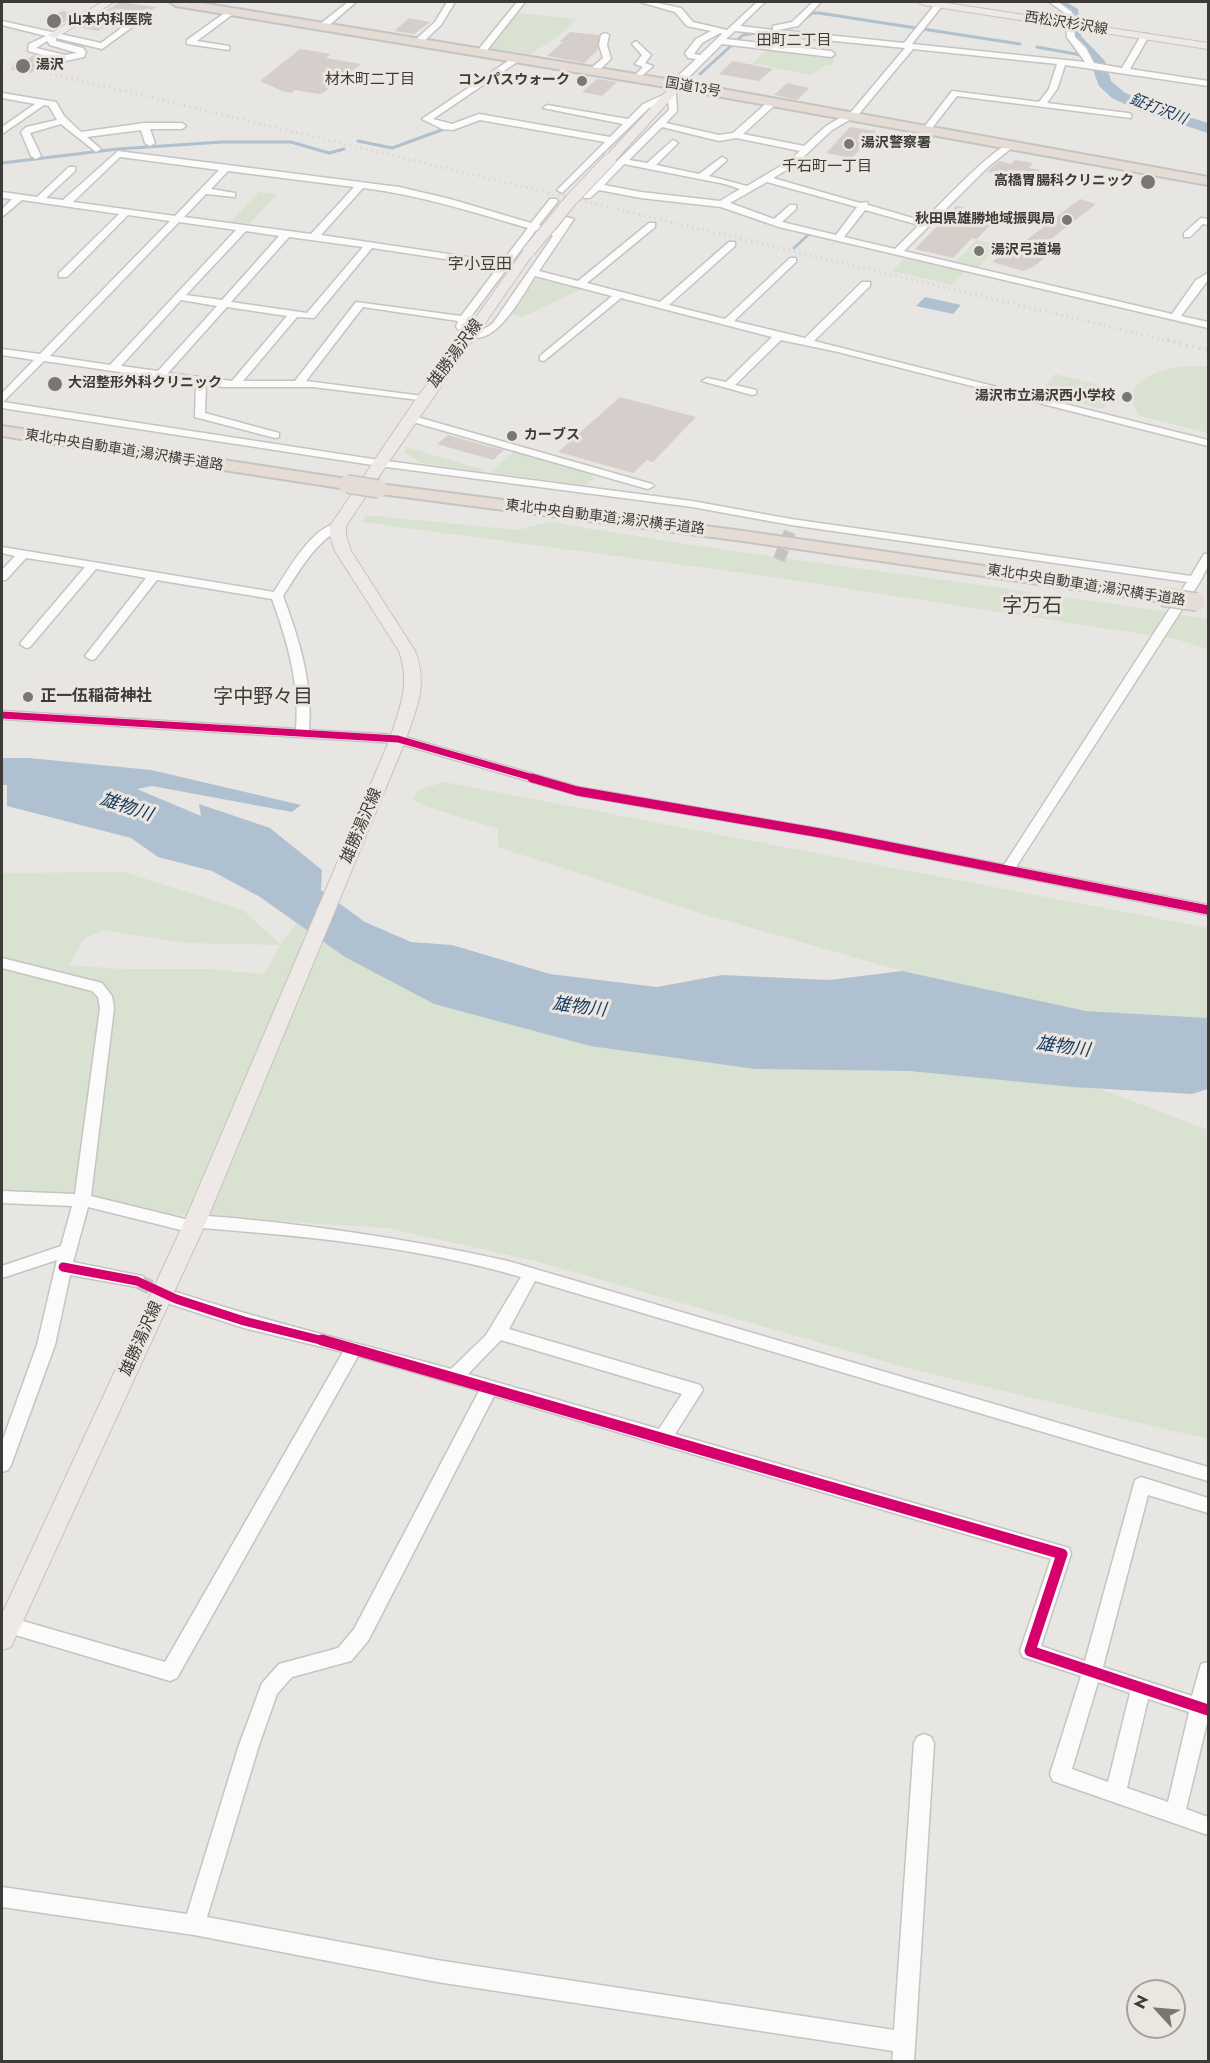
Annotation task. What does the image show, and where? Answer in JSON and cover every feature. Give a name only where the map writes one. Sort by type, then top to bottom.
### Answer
[{"type":"highway","name":"国道13号","points":[[176,2],[199,3],[233,11],[636,78],[675,89],[773,102],[1209,181]]},
{"type":"highway","name":"東北中央自動車道;湯沢横手道路","points":[[2,431],[379,489],[743,536],[1203,603]]},
{"type":"main road","points":[[53,35],[108,2]]},
{"type":"main road","name":"西松沢杉沢線","points":[[923,2],[1209,46]]},
{"type":"main road","name":"雄勝湯沢線","points":[[5,1632],[194,1224],[398,739],[414,680],[413,664],[402,641],[342,551],[338,526],[423,399],[472,334],[529,250],[571,200],[675,89]]},
{"type":"street","points":[[323,26],[352,2]]},
{"type":"street","points":[[418,42],[438,23],[451,2]]},
{"type":"street","points":[[481,52],[521,2]]},
{"type":"street","points":[[644,2],[678,10],[690,24],[726,31],[764,30],[1101,66],[1209,84]]},
{"type":"street","points":[[587,196],[673,111],[675,89],[682,77],[719,41],[726,31],[761,2]]},
{"type":"street","points":[[764,30],[795,24],[817,2]]},
{"type":"street","points":[[1053,2],[1067,9],[1072,15],[1074,25],[1071,37],[1083,50],[1091,65]]},
{"type":"street","points":[[722,204],[792,163],[804,149],[855,112],[940,3]]},
{"type":"street","points":[[226,48],[190,42],[233,11]]},
{"type":"street","points":[[2,23],[102,46],[131,25]]},
{"type":"street","points":[[702,58],[691,56],[689,53],[699,40],[726,31]]},
{"type":"street","points":[[53,35],[51,41],[53,43],[80,50],[81,55],[65,58],[31,49],[32,46],[53,35]]},
{"type":"street","points":[[593,71],[606,59],[603,45],[605,35]]},
{"type":"street","points":[[1125,70],[1145,36]]},
{"type":"street","points":[[719,41],[831,54]]},
{"type":"street","points":[[636,44],[647,55],[639,64],[649,66],[636,78]]},
{"type":"street","points":[[517,58],[426,119],[442,126],[453,127],[479,117],[611,140]]},
{"type":"street","points":[[1042,104],[1053,89],[1062,62]]},
{"type":"street","points":[[562,190],[646,106],[675,89]]},
{"type":"street","points":[[926,130],[955,93],[1128,116]]},
{"type":"street","points":[[2,96],[53,104],[62,121],[96,149]]},
{"type":"street","points":[[2,131],[43,102]]},
{"type":"street","points":[[736,135],[773,102]]},
{"type":"street","points":[[547,108],[629,122]]},
{"type":"street","points":[[36,156],[25,132],[62,121]]},
{"type":"street","points":[[661,124],[719,138],[736,135],[804,149]]},
{"type":"street","points":[[79,135],[144,126],[182,126]]},
{"type":"street","points":[[144,126],[150,143]]},
{"type":"street","points":[[650,166],[672,143]]},
{"type":"street","points":[[897,252],[1010,145]]},
{"type":"street","points":[[66,203],[118,154],[361,185],[447,201],[558,234]]},
{"type":"street","points":[[701,177],[722,160]]},
{"type":"street","points":[[622,161],[748,189]]},
{"type":"street","points":[[2,399],[226,168]]},
{"type":"street","points":[[40,199],[72,170]]},
{"type":"street","points":[[767,179],[830,198],[864,204],[889,215],[925,224]]},
{"type":"street","points":[[570,181],[641,195],[722,204],[775,223],[1209,325]]},
{"type":"street","points":[[314,237],[361,185]]},
{"type":"street","points":[[203,191],[232,195]]},
{"type":"street","points":[[2,195],[370,244],[504,266]]},
{"type":"street","points":[[2,214],[20,197]]},
{"type":"street","points":[[553,201],[464,318],[461,327],[472,334],[492,330],[569,219]]},
{"type":"street","points":[[839,237],[864,204]]},
{"type":"street","points":[[775,223],[793,207]]},
{"type":"street","points":[[63,275],[127,211]]},
{"type":"street","points":[[1187,236],[1201,221],[1209,222]]},
{"type":"street","points":[[580,284],[652,225]]},
{"type":"street","points":[[112,369],[244,227]]},
{"type":"street","points":[[160,376],[287,233]]},
{"type":"street","points":[[178,297],[310,316],[370,244]]},
{"type":"street","points":[[663,306],[732,244]]},
{"type":"street","points":[[727,322],[794,260]]},
{"type":"street","points":[[532,272],[1209,443]]},
{"type":"street","points":[[1174,318],[1200,282],[1209,276]]},
{"type":"street","points":[[806,343],[866,284]]},
{"type":"street","points":[[544,358],[620,294]]},
{"type":"street","points":[[298,384],[360,304],[464,318]]},
{"type":"street","points":[[235,384],[294,314]]},
{"type":"street","points":[[728,386],[779,336]]},
{"type":"street","points":[[2,352],[201,382],[313,384],[423,399]]},
{"type":"street","points":[[707,381],[752,392]]},
{"type":"street","points":[[201,382],[199,415],[275,435]]},
{"type":"street","points":[[2,405],[379,463],[692,504],[790,526],[1195,580]]},
{"type":"street","points":[[410,418],[648,486]]},
{"type":"street","points":[[595,491],[603,473]]},
{"type":"street","points":[[277,596],[315,542],[326,531],[338,526]]},
{"type":"street","points":[[2,550],[277,596]]},
{"type":"street","points":[[2,577],[23,554]]},
{"type":"street","points":[[1008,869],[1209,557]]},
{"type":"street","points":[[26,644],[93,566]]},
{"type":"street","points":[[91,656],[154,576]]},
{"type":"street","points":[[277,596],[295,645],[304,711],[302,733]]},
{"type":"street","points":[[2,707],[158,716],[176,720],[180,726]]},
{"type":"street","points":[[2,715],[398,739],[539,782],[577,791],[1008,869],[1209,909]]},
{"type":"street","points":[[2,963],[97,987],[105,996],[107,1008],[82,1200],[63,1268],[46,1345],[2,1465]]},
{"type":"street","points":[[2,1197],[82,1200],[194,1224],[302,1229],[441,1251],[531,1274],[1209,1474]]},
{"type":"street","points":[[2,1272],[68,1250]]},
{"type":"street","points":[[63,1268],[137,1281]]},
{"type":"street","points":[[454,1377],[497,1332],[531,1274]]},
{"type":"street","points":[[176,1299],[244,1321],[354,1348],[1062,1554],[1030,1651],[1204,1709]]},
{"type":"street","points":[[497,1332],[694,1390],[663,1438]]},
{"type":"street","points":[[5,1632],[170,1672],[354,1348]]},
{"type":"street","points":[[194,1925],[249,1745],[269,1689],[286,1670],[344,1655],[361,1635],[490,1387]]},
{"type":"street","points":[[1209,1505],[1141,1485],[1092,1672],[1059,1774],[1209,1826]]},
{"type":"street","points":[[1175,1814],[1204,1709],[1209,1670]]},
{"type":"street","points":[[1115,1794],[1141,1688]]},
{"type":"street","points":[[2,1897],[194,1925],[437,1971],[904,2052],[924,1743]]},
{"type":"green space","points":[[518,13],[577,19],[556,38],[530,54],[488,48]]},
{"type":"green space","points":[[768,49],[835,57],[832,65],[826,65],[811,75],[752,63]]},
{"type":"green space","points":[[259,192],[278,194],[248,225],[230,222]]},
{"type":"green space","name":"湯沢弓道場","points":[[976,240],[999,245],[978,267],[955,262]]},
{"type":"green space","points":[[907,256],[967,270],[952,285],[892,271]]},
{"type":"green space","points":[[534,279],[583,288],[523,317],[509,314]]},
{"type":"green space","points":[[1185,366],[1208,366],[1208,433],[1140,416],[1134,404],[1133,394],[1144,379],[1164,370]]},
{"type":"green space","points":[[1055,374],[1118,390],[1113,396],[1106,397],[1110,401],[1103,409],[1039,393]]},
{"type":"green space","points":[[406,447],[484,470],[482,472],[422,463],[404,453]]},
{"type":"green space","points":[[513,452],[590,473],[594,479],[584,485],[490,472]]},
{"type":"green space","points":[[365,515],[518,530],[550,522],[632,536],[1208,619],[1208,649],[1175,639],[766,576],[362,522]]},
{"type":"green space","points":[[444,782],[1208,928],[1208,1018],[1086,1011],[902,971],[703,914],[498,847],[498,829],[413,800],[418,790]]},
{"type":"green space","points":[[124,872],[243,910],[280,944],[297,923],[345,957],[434,1004],[590,1046],[755,1069],[909,1071],[1101,1089],[1208,1130],[1208,1439],[915,1370],[539,1262],[387,1228],[181,1215],[2,1195],[2,873]],"holes":[[[103,930],[187,943],[280,945],[264,974],[207,969],[121,969],[69,965],[83,940]]]},
{"type":"water","points":[[925,297],[961,305],[953,314],[916,306]]},
{"type":"water","name":"雄物川","points":[[2,758],[29,758],[151,770],[301,805],[292,812],[152,786],[137,789],[201,816],[199,804],[270,828],[322,870],[321,890],[365,922],[411,942],[452,945],[550,974],[657,987],[722,975],[830,980],[902,971],[1086,1011],[1208,1018],[1208,1089],[1192,1094],[1073,1087],[909,1071],[755,1069],[590,1046],[434,1004],[345,957],[260,897],[212,871],[158,857],[131,838],[7,806],[7,785],[2,785]]},
{"type":"building","points":[[120,2],[156,7],[141,17],[126,14],[98,31],[78,27]]},
{"type":"building","points":[[62,11],[77,14],[63,23],[46,20]]},
{"type":"building","points":[[409,18],[430,22],[414,34],[394,31]]},
{"type":"building","points":[[570,32],[599,35],[598,50],[584,63],[547,56],[563,42],[559,42]]},
{"type":"building","points":[[300,49],[331,54],[326,58],[361,64],[323,93],[318,94],[295,90],[291,93],[282,91],[260,81]]},
{"type":"building","points":[[34,55],[54,60],[31,73],[10,69]]},
{"type":"building","points":[[733,61],[773,69],[759,81],[719,74]]},
{"type":"building","points":[[597,79],[617,82],[602,96],[582,92]]},
{"type":"building","points":[[787,83],[809,88],[797,100],[774,95]]},
{"type":"building","name":"湯沢警察署","points":[[850,127],[876,131],[852,158],[826,153]]},
{"type":"building","points":[[1015,160],[1033,163],[1029,168],[1040,170],[1030,181],[987,172],[999,161],[1011,164]]},
{"type":"building","points":[[1080,199],[1096,204],[1033,253],[1046,257],[1033,267],[1023,271],[992,262],[1012,247],[1016,248]]},
{"type":"building","points":[[956,206],[999,215],[977,239],[972,238],[953,258],[915,249]]},
{"type":"building","points":[[620,397],[696,417],[653,462],[647,460],[633,473],[558,452]]},
{"type":"building","points":[[448,435],[504,450],[493,460],[437,444]]},
{"type":"waterway","name":"鉦打沢川","points":[[1056,2],[1073,12],[1074,37],[1097,61],[1104,83],[1118,95],[1148,109],[1208,128]]},
{"type":"waterway","points":[[798,24],[812,13],[819,13],[1020,44]]},
{"type":"waterway","points":[[700,74],[743,35],[757,33]]},
{"type":"waterway","points":[[1037,47],[1081,55]]},
{"type":"waterway","points":[[358,141],[392,148],[447,128]]},
{"type":"waterway","points":[[2,163],[118,149],[222,142],[291,142],[329,153],[344,149]]},
{"type":"waterway","points":[[794,248],[810,233]]},
{"type":"tunnel","points":[[779,560],[790,531]]},
{"type":"tunnel","points":[[137,1281],[170,1296]]},
{"type":"railway","points":[[2,62],[1173,342]]},
{"type":"railway","points":[[1167,340],[1208,350]]},
{"type":"cycle path","points":[[2,715],[398,739],[577,791],[826,834],[1208,910]]},
{"type":"cycle path","points":[[63,1267],[137,1281],[176,1299],[244,1321],[354,1348],[1062,1554],[1030,1651],[1208,1710]]},
{"type":"place","name":"山本内科医院","points":[[54,21]]},
{"type":"place","name":"湯沢","points":[[23,66]]},
{"type":"place","name":"コンパスウォーク","points":[[582,81]]},
{"type":"place","name":"湯沢警察署","points":[[849,144]]},
{"type":"place","name":"高橋胃腸科クリニック","points":[[1148,182]]},
{"type":"place","name":"秋田県雄勝地域振興局","points":[[1067,220]]},
{"type":"place","name":"湯沢弓道場","points":[[979,251]]},
{"type":"place","name":"大沼整形外科クリニック","points":[[55,384]]},
{"type":"place","name":"湯沢市立湯沢西小学校","points":[[1127,397]]},
{"type":"place","name":"カーブス","points":[[512,436]]},
{"type":"place","name":"正一伍稲荷神社","points":[[28,697]]},
{"type":"district","name":"田町二丁目","points":[[794,41]]},
{"type":"district","name":"材木町二丁目","points":[[370,80]]},
{"type":"district","name":"千石町一丁目","points":[[827,167]]},
{"type":"district","name":"字小豆田","points":[[480,265]]},
{"type":"district","name":"字万石","points":[[1032,607]]},
{"type":"district","name":"字中野々目","points":[[263,698]]}]
